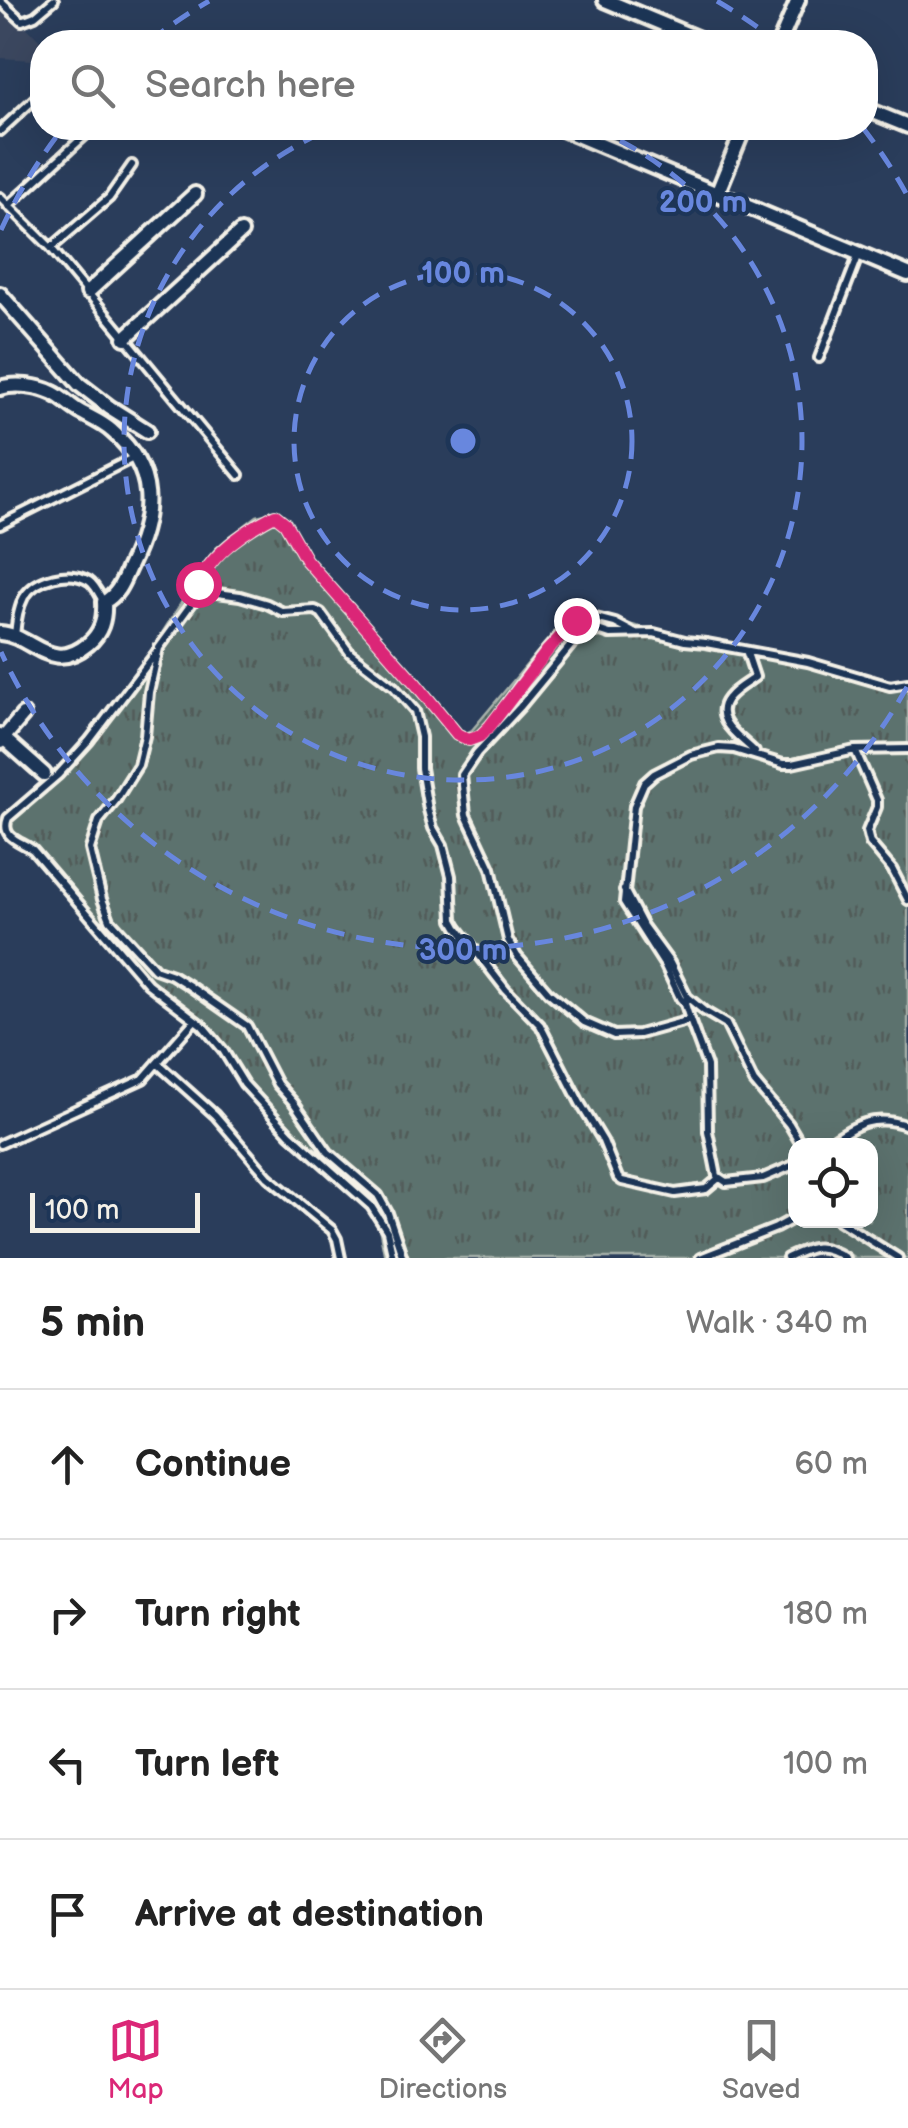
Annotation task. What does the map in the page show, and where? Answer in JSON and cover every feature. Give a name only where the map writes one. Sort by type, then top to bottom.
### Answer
[{"type":"street","points":[[605,0],[677,30]]},
{"type":"street","points":[[785,30],[798,0]]},
{"type":"street","points":[[878,114],[908,126]]},
{"type":"street","points":[[589,140],[908,274]]},
{"type":"street","points":[[717,194],[739,140]]},
{"type":"street","points":[[88,292],[194,194]]},
{"type":"street","points":[[126,338],[241,232]]},
{"type":"street","points":[[0,294],[80,384],[147,430]]},
{"type":"street","points":[[0,388],[52,392],[115,433],[134,457],[145,480],[148,500],[148,520],[122,584],[104,602],[98,634],[68,655],[50,654],[7,634]]},
{"type":"street","points":[[23,715],[1,738],[44,774]]},
{"type":"lane","points":[[0,0],[22,21],[54,0]]},
{"type":"lane","points":[[0,130],[30,103]]},
{"type":"lane","points":[[8,206],[79,140]]},
{"type":"lane","points":[[51,248],[109,198],[132,165]]},
{"type":"lane","points":[[0,198],[51,248],[239,475]]},
{"type":"lane","points":[[819,358],[859,254]]},
{"type":"lane","points":[[0,525],[134,457]]},
{"type":"lane","points":[[392,1258],[380,1216],[290,1134],[244,1084],[223,1050],[199,1023],[148,984],[33,850],[10,840],[4,824],[58,775],[89,740],[197,596],[204,569],[275,515],[285,523],[306,560],[457,734],[469,740],[490,726],[576,620],[584,615],[615,623],[633,633]]},
{"type":"lane","points":[[7,634],[29,591],[53,577],[69,574],[88,580],[104,602]]},
{"type":"lane","points":[[197,596],[210,592],[240,596],[283,612],[316,610],[350,653],[394,687],[415,711],[419,722],[428,810],[448,860],[457,927],[506,990],[540,1025],[603,1141],[618,1178],[675,1193],[706,1189],[719,1178]]},
{"type":"lane","points":[[690,1020],[625,1036],[614,1035],[584,1022],[548,992],[508,940],[491,868],[466,814],[462,775],[572,644],[586,634],[600,631],[654,633],[808,662],[890,686],[908,683]]},
{"type":"lane","points":[[160,649],[138,764],[99,821],[90,849],[110,920],[155,970],[172,974],[247,1026],[277,1084],[328,1152],[378,1196],[388,1212],[402,1258]]},
{"type":"lane","points":[[746,652],[755,676],[727,698],[724,717],[726,726],[758,755]]},
{"type":"lane","points":[[797,1138],[754,1082],[726,1024],[680,998],[665,966],[624,902],[634,806],[644,783],[654,774],[691,755],[719,748],[734,748],[783,764],[855,750],[908,749]]},
{"type":"lane","points":[[855,750],[877,800],[868,832],[870,842],[892,870],[908,900]]},
{"type":"lane","points":[[686,1000],[707,1066],[708,1131],[714,1170],[726,1182],[763,1178],[788,1167]]},
{"type":"lane","points":[[0,1144],[142,1079],[199,1023]]},
{"type":"lane","points":[[157,1063],[215,1115],[268,1177],[332,1230],[341,1258]]},
{"type":"lane","points":[[838,1138],[868,1120],[908,1126]]},
{"type":"lane","points":[[700,1258],[788,1221]]},
{"type":"lane","points":[[851,1228],[898,1258]]},
{"type":"lane","points":[[787,1258],[818,1246],[845,1258]]},
{"type":"shaded area","points":[[0,0],[30,31],[30,60],[0,58]]},
{"type":"green space","points":[[269,513],[277,519],[291,547],[454,731],[464,734],[472,730],[561,624],[574,615],[587,613],[677,637],[831,664],[873,682],[908,681],[908,1258],[855,1258],[822,1245],[804,1247],[781,1258],[385,1258],[373,1210],[336,1179],[212,1042],[154,990],[35,852],[6,830],[10,820],[79,754],[138,671],[216,548],[257,516]]},
{"type":"route","points":[[198,584],[204,569],[219,554],[275,515],[285,523],[306,560],[457,734],[469,740],[490,726],[576,620]]}]
